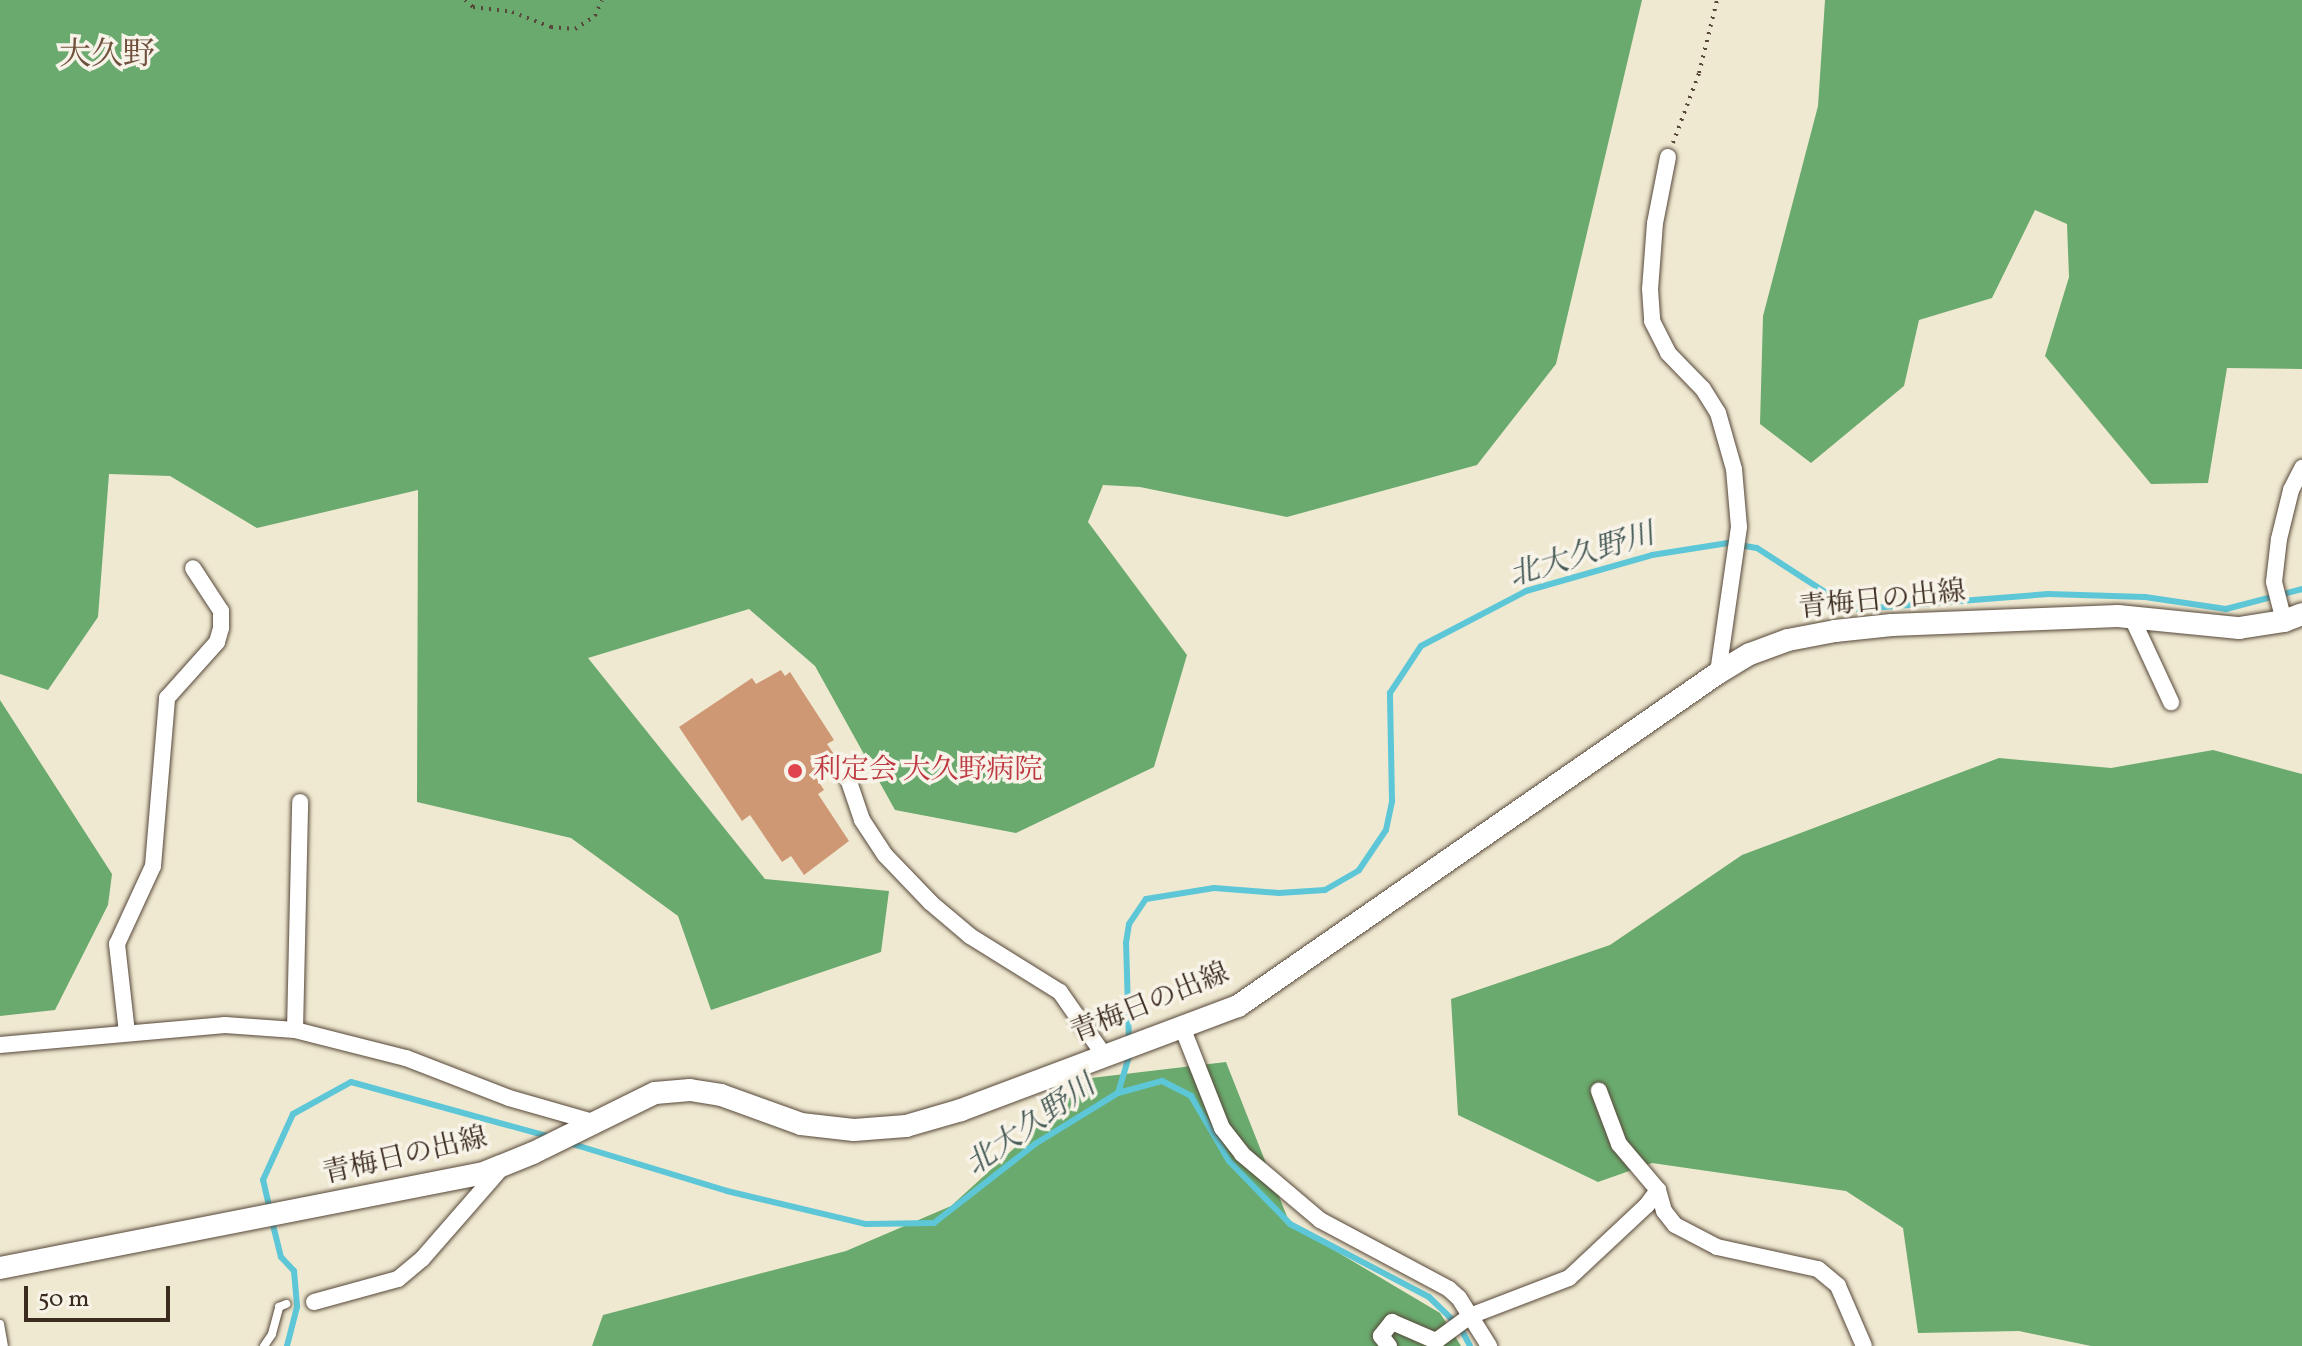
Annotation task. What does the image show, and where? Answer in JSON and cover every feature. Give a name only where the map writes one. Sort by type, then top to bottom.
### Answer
[{"type":"main road","name":"青梅日の出線","points":[[0,1268],[421,1189],[503,1165],[655,1093],[690,1090],[721,1095],[801,1124],[854,1130],[906,1126],[961,1110],[1238,1006],[1718,673],[1750,654],[1788,640],[1835,631],[1907,625],[2132,618],[2239,628],[2289,614]]},
{"type":"street","points":[[1668,157],[1655,223],[1650,289],[1652,321],[1668,353],[1703,389],[1718,413],[1734,469],[1738,531],[1718,673]]},
{"type":"street","points":[[2289,614],[2274,582],[2279,539],[2291,490],[2302,468]]},
{"type":"street","points":[[127,1033],[117,944],[153,866],[167,698],[217,642],[221,628],[221,611],[193,568]]},
{"type":"street","points":[[2132,618],[2171,702]]},
{"type":"street","points":[[844,767],[862,820],[885,855],[931,903],[970,936],[1060,992],[1112,1052]]},
{"type":"street","points":[[295,1030],[300,802]]},
{"type":"street","points":[[0,1045],[225,1025],[295,1030],[406,1058],[583,1127]]},
{"type":"street","points":[[1182,1027],[1222,1128],[1262,1174],[1331,1227],[1449,1289],[1489,1346]]},
{"type":"street","points":[[1599,1091],[1619,1144],[1658,1190],[1664,1211],[1675,1225],[1717,1247],[1818,1269],[1838,1286],[1864,1346]]},
{"type":"street","points":[[314,1302],[398,1279],[422,1259],[503,1165]]},
{"type":"street","points":[[1389,1346],[1381,1336],[1392,1322],[1436,1341],[1470,1316],[1569,1278],[1658,1190]]},
{"type":"lane","points":[[264,1346],[272,1334],[279,1307],[286,1304]]},
{"type":"lane","points":[[0,1324],[4,1346]]},
{"type":"path","points":[[465,0],[473,7],[512,12],[551,27],[575,29],[595,16],[602,0]]},
{"type":"path","points":[[1668,157],[1699,73],[1717,0]]},
{"type":"green space","points":[[0,0],[1642,0],[1556,364],[1477,465],[1287,517],[1140,487],[1103,485],[1088,522],[1187,655],[1154,767],[1016,833],[895,810],[815,666],[749,609],[588,658],[765,879],[889,891],[881,952],[711,1010],[678,916],[571,838],[417,802],[418,490],[257,528],[170,476],[109,474],[98,617],[48,690],[0,674]]},
{"type":"green space","points":[[1825,0],[2302,0],[2302,369],[2227,368],[2208,483],[2151,484],[2045,356],[2069,277],[2067,224],[2035,210],[1992,298],[1919,320],[1904,386],[1811,463],[1760,424],[1763,316],[1818,106]]},
{"type":"green space","points":[[0,700],[112,874],[108,905],[55,1010],[0,1016]]},
{"type":"green space","points":[[2213,750],[2302,774],[2302,1346],[2091,1346],[2019,1331],[1918,1333],[1903,1228],[1846,1191],[1652,1163],[1598,1182],[1458,1115],[1451,999],[1610,945],[1742,855],[1999,758],[2111,768]]},
{"type":"green space","points":[[1226,1062],[1290,1224],[1440,1313],[1461,1346],[592,1346],[603,1315],[846,1251],[951,1206],[1091,1078]]},
{"type":"building","points":[[781,670],[785,676],[790,672],[834,740],[827,744],[836,757],[813,773],[824,790],[818,794],[849,841],[804,875],[791,856],[782,862],[750,815],[742,821],[679,727],[752,678],[756,684]]},
{"type":"waterway","name":"北大久野川","points":[[1129,1042],[1126,943],[1129,924],[1146,899],[1214,888],[1279,893],[1325,890],[1359,870],[1386,830],[1392,801],[1390,693],[1421,646],[1526,591],[1652,555],[1728,543],[1757,548],[1825,592],[1858,609],[2048,594],[2145,597],[2226,609],[2302,589]]},
{"type":"waterway","name":"北大久野川","points":[[569,1143],[727,1191],[866,1224],[934,1223],[1035,1144],[1118,1093],[1130,1053]]},
{"type":"waterway","points":[[1118,1093],[1162,1081],[1191,1096],[1229,1161],[1290,1224],[1429,1297],[1460,1327],[1470,1346]]},
{"type":"waterway","name":"北大久野川","points":[[270,1210],[263,1180],[293,1114],[351,1082],[550,1137]]},
{"type":"waterway","name":"北大久野川","points":[[272,1221],[281,1257],[294,1271],[297,1307],[287,1346]]},
{"type":"place","name":"利定会 大久野病院","points":[[795,771]]},
{"type":"district","name":"大久野","points":[[107,56]]}]
